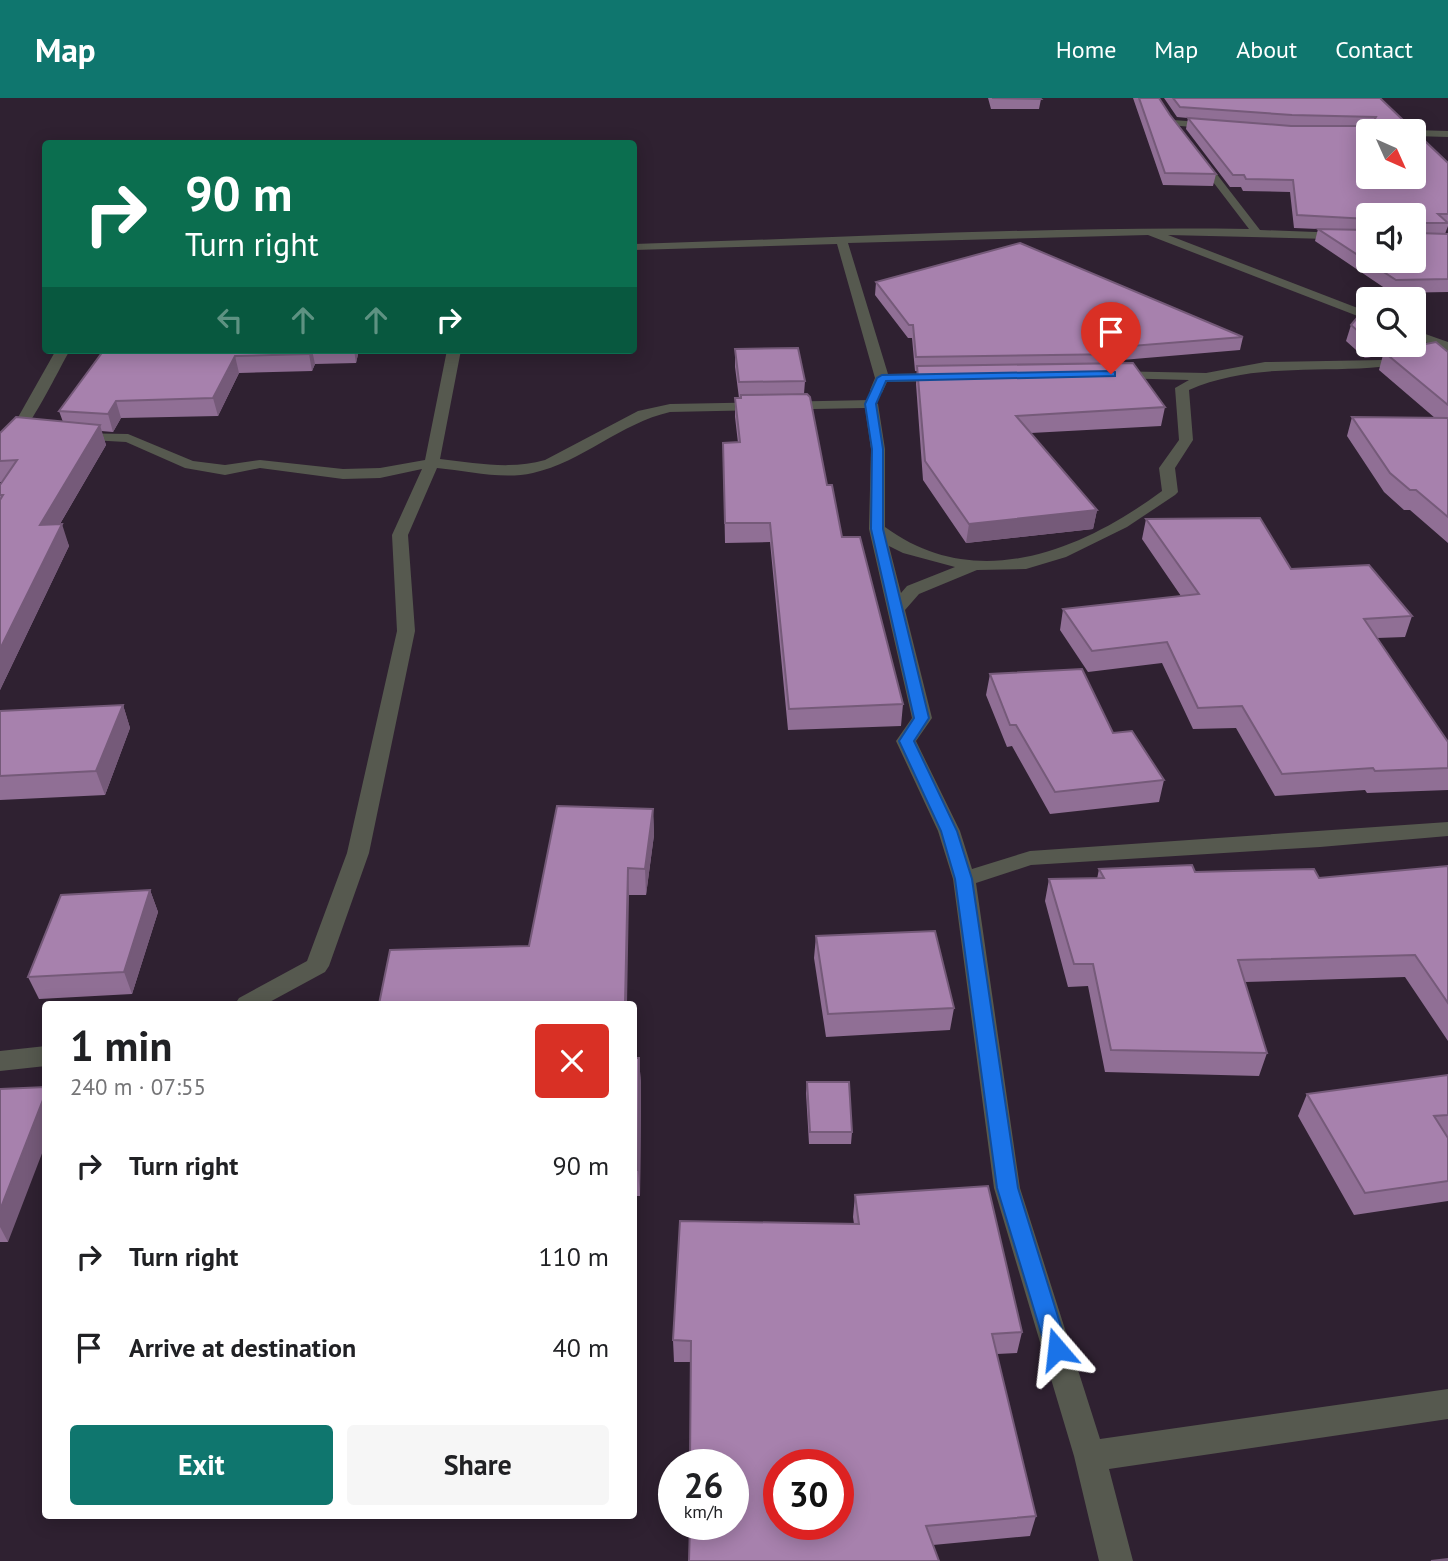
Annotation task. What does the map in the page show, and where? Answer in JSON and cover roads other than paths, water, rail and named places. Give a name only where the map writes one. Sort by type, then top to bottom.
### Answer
[{"type":"street","points":[[1181,134],[1170,119],[1224,127]]},
{"type":"street","points":[[1426,133],[1448,134]]},
{"type":"street","points":[[1189,144],[1255,230]]},
{"type":"street","points":[[1146,230],[1169,242],[1356,312]]},
{"type":"street","points":[[637,247],[1146,230],[1255,230],[1356,236]]},
{"type":"street","points":[[842,242],[882,378],[871,404],[878,449],[877,529],[922,718],[906,741],[949,831],[964,879],[1007,1188],[1090,1455],[1116,1561]]},
{"type":"street","points":[[1426,339],[1448,347]]},
{"type":"street","points":[[1098,374],[1204,376],[1241,368],[1413,360],[1448,347]]},
{"type":"street","points":[[0,449],[25,431],[61,354]]},
{"type":"street","points":[[253,1001],[317,966],[358,853],[406,631],[400,535],[432,463],[453,354]]},
{"type":"street","points":[[877,529],[907,549],[975,565],[1027,564],[1078,545],[1138,515],[1171,492],[1167,468],[1186,440],[1182,388],[1204,376]]},
{"type":"street","points":[[882,378],[963,377]]},
{"type":"street","points":[[60,435],[128,438],[190,465],[225,470],[260,464],[343,474],[380,473],[432,463],[496,470],[530,469],[550,463],[643,414],[670,408],[871,404]]},
{"type":"street","points":[[896,609],[913,590],[975,565]]},
{"type":"street","points":[[964,879],[1030,858],[1320,840],[1448,829]]},
{"type":"street","points":[[0,1061],[42,1056]]},
{"type":"street","points":[[1090,1455],[1448,1404]]}]
